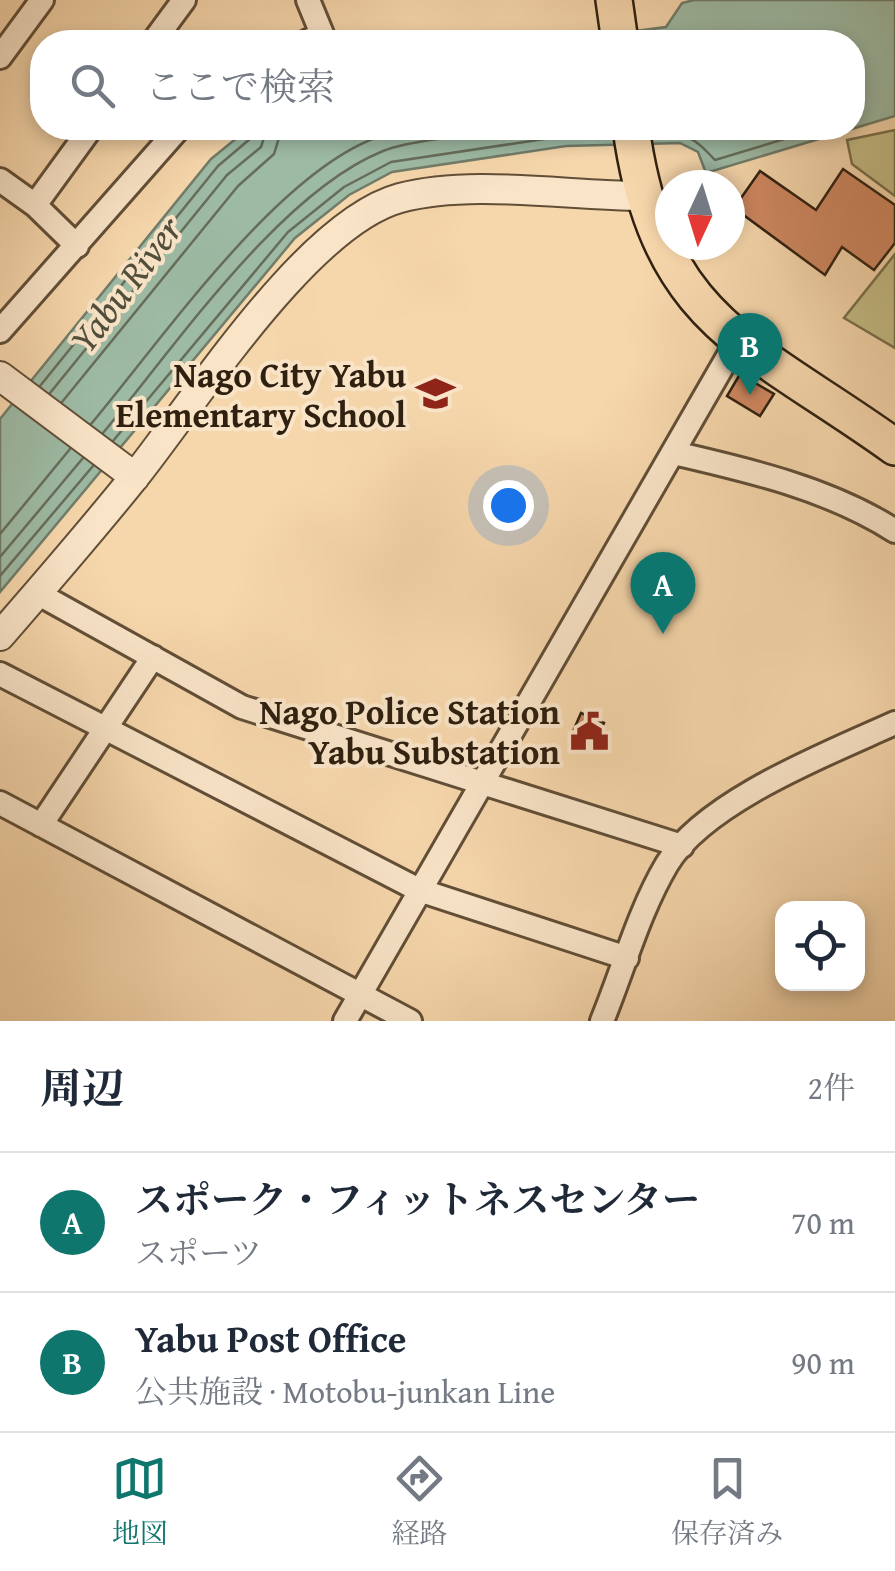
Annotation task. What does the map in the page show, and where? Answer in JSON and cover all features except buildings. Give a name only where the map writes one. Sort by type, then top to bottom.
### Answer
[{"type":"highway","points":[[633,140],[642,196],[670,261],[708,314],[737,341],[895,447]]},
{"type":"street","points":[[0,56],[42,0]]},
{"type":"street","points":[[162,30],[184,0]]},
{"type":"street","points":[[308,0],[320,30]]},
{"type":"street","points":[[35,205],[82,140]]},
{"type":"street","points":[[0,332],[77,246],[116,194],[168,140]]},
{"type":"street","points":[[0,180],[35,205],[77,246]]},
{"type":"street","points":[[0,636],[37,593],[127,470],[302,264],[345,224],[377,206],[440,190],[642,196]]},
{"type":"street","points":[[346,1021],[737,341]]},
{"type":"street","points":[[6,380],[127,470]]},
{"type":"street","points":[[674,453],[753,471],[869,516],[895,531]]},
{"type":"street","points":[[37,593],[242,707],[682,846]]},
{"type":"street","points":[[41,824],[153,658]]},
{"type":"street","points":[[0,674],[419,890],[627,958]]},
{"type":"street","points":[[602,1021],[668,862],[700,826],[784,775],[895,723]]},
{"type":"street","points":[[0,803],[410,1021]]},
{"type":"shaded area","points":[[895,130],[895,196],[852,164],[847,140],[865,140],[865,136]]},
{"type":"shaded area","points":[[895,254],[895,348],[844,318]]},
{"type":"water","points":[[694,0],[895,0],[895,116],[865,125],[865,30],[643,30],[666,27],[682,3]]},
{"type":"water","name":"Yabu River","points":[[234,140],[815,140],[716,170],[705,170],[698,152],[680,143],[566,146],[392,172],[349,195],[295,238],[0,592],[0,419],[211,159]]},
{"type":"place","name":"Nago City Yabu Elementary School","points":[[436,394]]},
{"type":"place","name":"Yabu Post Office","points":[[750,395]]},
{"type":"place","name":"スポーク・フィットネスセンター","points":[[663,634]]},
{"type":"place","name":"Nago Police Station Yabu Substation","points":[[590,731]]}]
